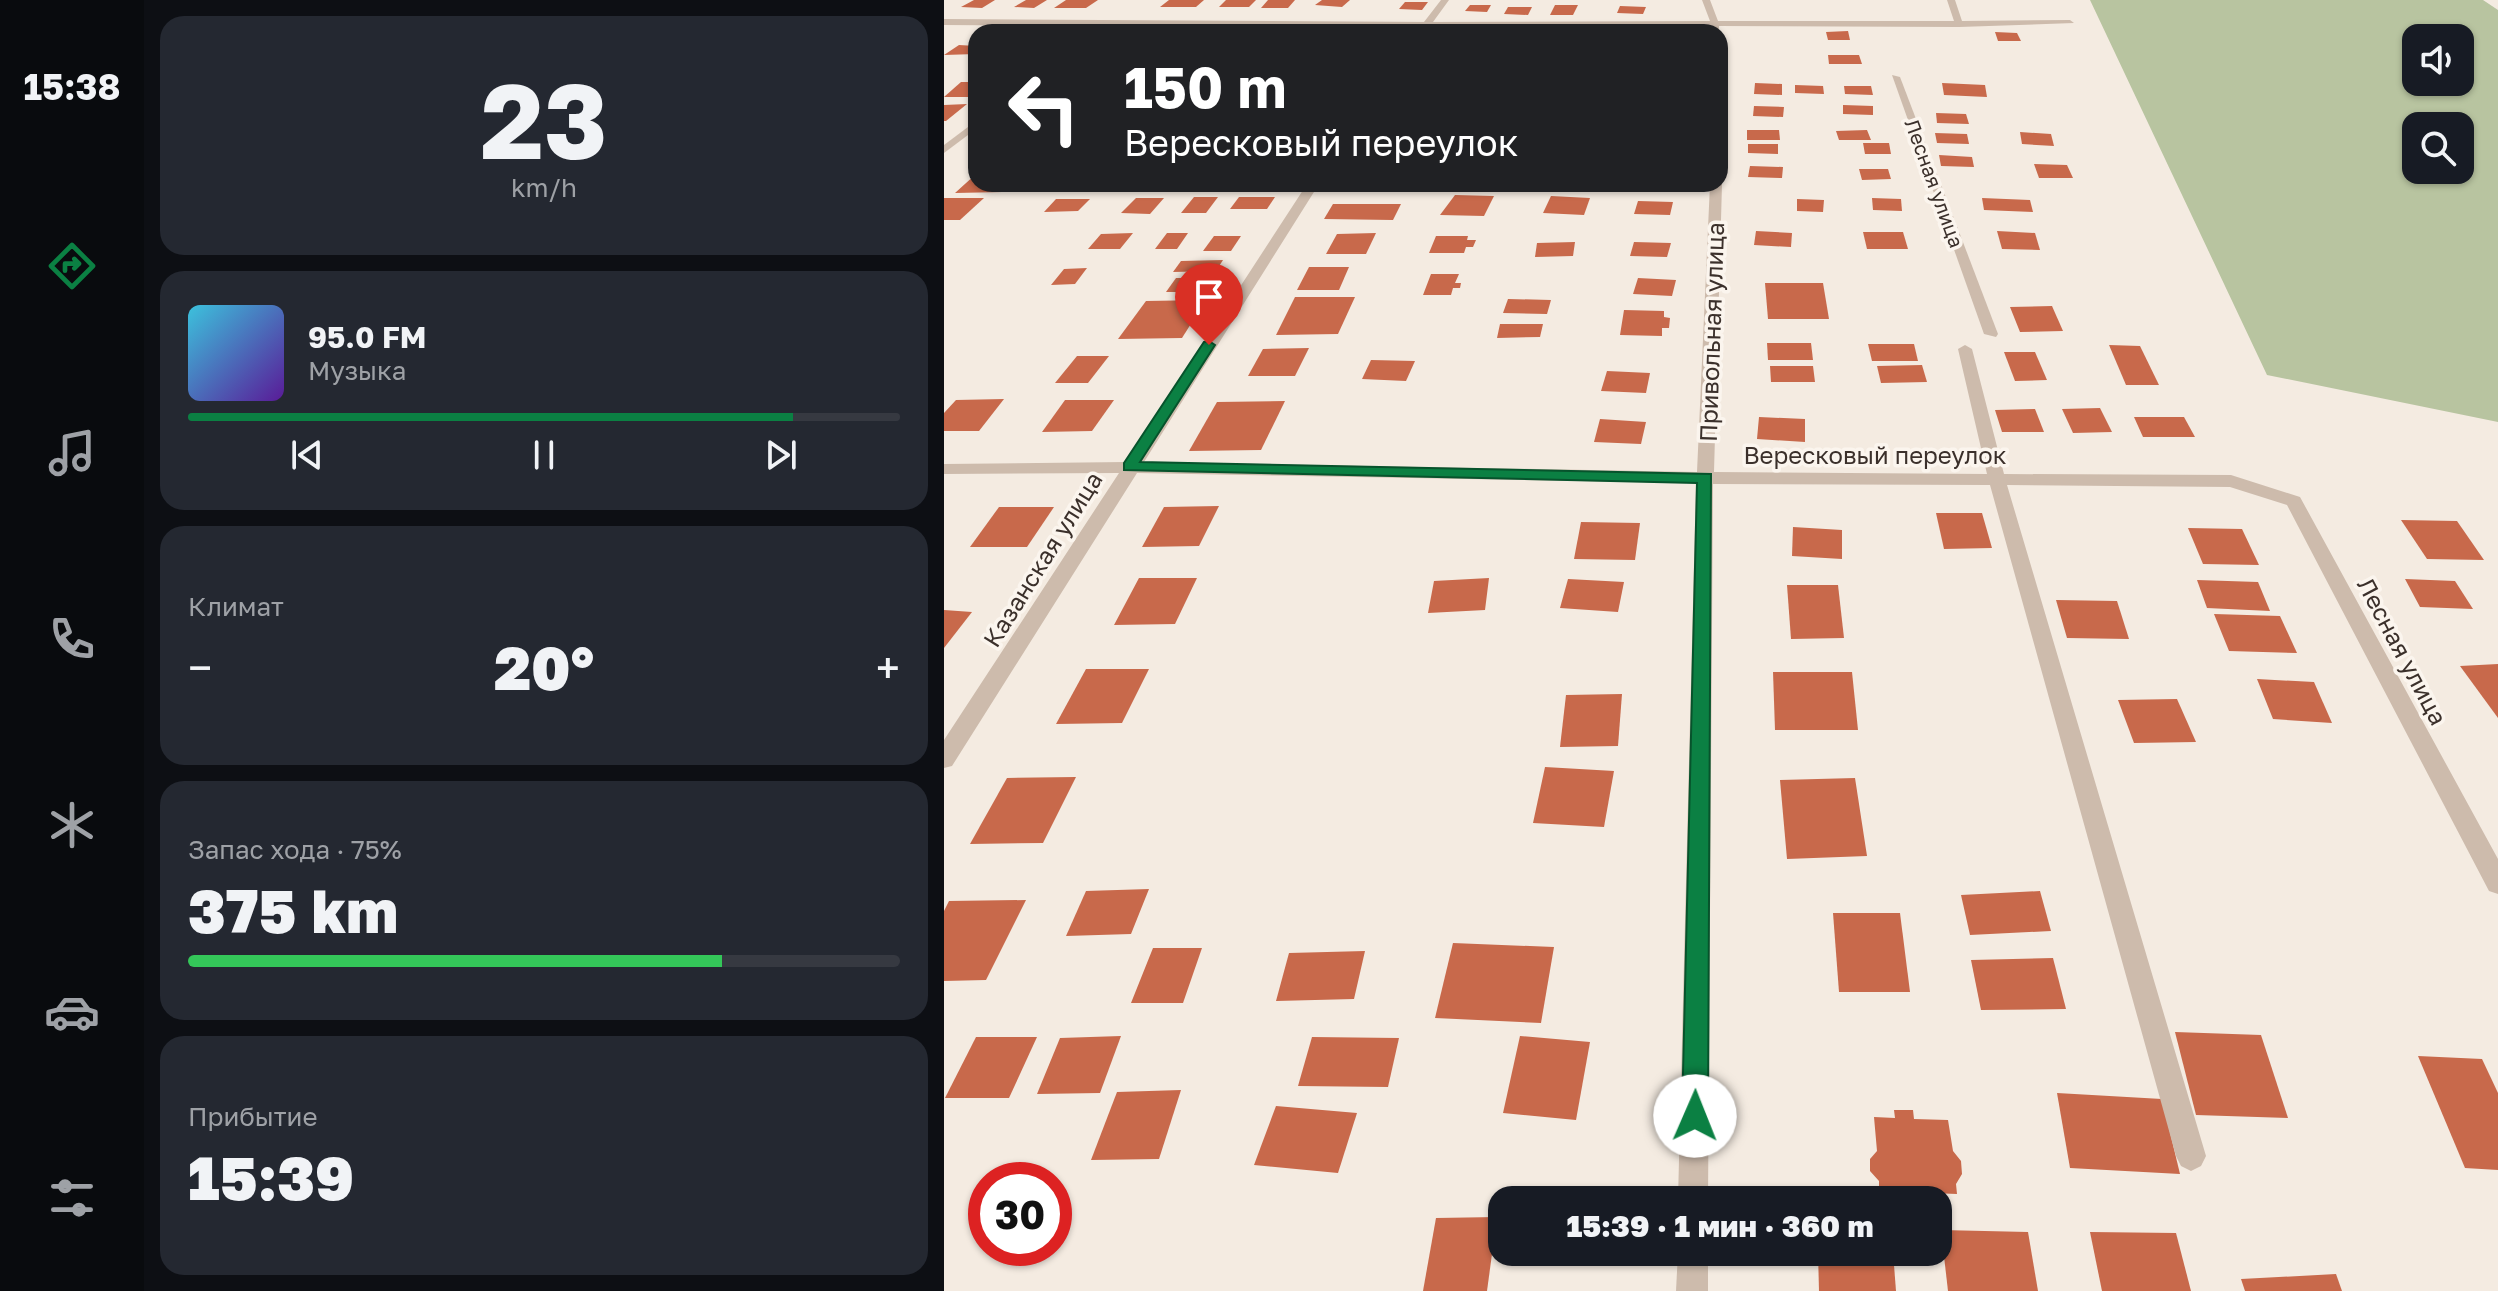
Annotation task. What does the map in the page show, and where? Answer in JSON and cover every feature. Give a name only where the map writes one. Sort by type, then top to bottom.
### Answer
[{"type":"street","points":[[1429,23],[1445,0]]},
{"type":"street","points":[[1706,0],[1714,24]]},
{"type":"street","points":[[1951,0],[1959,24]]},
{"type":"street","points":[[944,22],[1483,24]]},
{"type":"street","points":[[1728,27],[2070,23]]},
{"type":"street","name":"Лесная улица","points":[[1895,77],[1991,334]]},
{"type":"street","points":[[944,150],[968,130]]},
{"type":"street","name":"Казанская улица","points":[[944,759],[1308,192]]},
{"type":"street","name":"Привольная улица","points":[[1693,1186],[1705,478],[1716,192]]},
{"type":"street","points":[[1965,349],[1996,477],[2191,1156]]},
{"type":"street","name":"Вересковый переулок","points":[[944,469],[1129,467],[1705,478],[1996,477],[2231,481]]},
{"type":"street","name":"Лесная улица","points":[[2231,481],[2294,501],[2498,883]]},
{"type":"street","points":[[1692,1291],[1693,1266]]},
{"type":"green space","points":[[2090,0],[2483,0],[2498,10],[2498,422],[2267,375]]},
{"type":"building","points":[[974,0],[995,0],[982,8],[961,7]]},
{"type":"building","points":[[1026,0],[1047,0],[1034,8],[1014,7]]},
{"type":"building","points":[[1066,0],[1098,0],[1086,8],[1054,8]]},
{"type":"building","points":[[1169,0],[1204,0],[1196,7],[1160,7]]},
{"type":"building","points":[[1226,0],[1256,0],[1249,7],[1219,7]]},
{"type":"building","points":[[1268,0],[1295,0],[1288,8],[1261,8]]},
{"type":"building","points":[[1322,0],[1350,0],[1342,7],[1315,5]]},
{"type":"building","points":[[1405,2],[1428,2],[1422,10],[1399,9]]},
{"type":"building","points":[[1470,5],[1491,5],[1487,12],[1465,11]]},
{"type":"building","points":[[1555,5],[1578,5],[1573,15],[1550,15]]},
{"type":"building","points":[[1620,6],[1646,7],[1643,14],[1617,13]]},
{"type":"building","points":[[1508,7],[1532,7],[1528,15],[1504,14]]},
{"type":"building","points":[[1848,31],[1850,40],[1828,40],[1826,32]]},
{"type":"building","points":[[1995,32],[2017,33],[2021,41],[1998,41]]},
{"type":"building","points":[[959,45],[968,46],[968,54],[944,55]]},
{"type":"building","points":[[1828,55],[1859,55],[1862,64],[1829,64]]},
{"type":"building","points":[[961,82],[968,82],[968,97],[944,97]]},
{"type":"building","points":[[1755,83],[1782,84],[1782,95],[1754,94]]},
{"type":"building","points":[[1942,83],[1985,85],[1987,97],[1944,95]]},
{"type":"building","points":[[1795,85],[1823,86],[1824,94],[1795,93]]},
{"type":"building","points":[[1844,86],[1871,86],[1873,95],[1845,94]]},
{"type":"building","points":[[967,104],[946,121],[944,121],[944,105]]},
{"type":"building","points":[[1843,105],[1873,106],[1873,115],[1843,114]]},
{"type":"building","points":[[1754,106],[1784,107],[1783,117],[1753,116]]},
{"type":"building","points":[[1936,113],[1966,114],[1969,124],[1937,123]]},
{"type":"building","points":[[1747,130],[1779,130],[1780,140],[1747,140]]},
{"type":"building","points":[[1867,130],[1871,140],[1839,140],[1836,131]]},
{"type":"building","points":[[2020,132],[2051,134],[2054,146],[2022,144]]},
{"type":"building","points":[[1935,133],[1967,134],[1969,144],[1937,143]]},
{"type":"building","points":[[1863,143],[1889,143],[1891,154],[1865,154]]},
{"type":"building","points":[[1748,144],[1778,144],[1778,154],[1748,153]]},
{"type":"building","points":[[1939,155],[1972,157],[1974,167],[1941,166]]},
{"type":"building","points":[[2034,164],[2067,165],[2073,178],[2039,178]]},
{"type":"building","points":[[1750,166],[1783,167],[1782,178],[1748,177]]},
{"type":"building","points":[[1859,169],[1888,169],[1891,179],[1862,180]]},
{"type":"building","points":[[968,181],[968,192],[1002,192],[955,193]]},
{"type":"building","points":[[1455,195],[1494,196],[1484,216],[1440,215]]},
{"type":"building","points":[[1551,196],[1590,198],[1584,215],[1543,213]]},
{"type":"building","points":[[1194,197],[1218,197],[1206,213],[1181,213]]},
{"type":"building","points":[[1239,197],[1275,197],[1267,209],[1230,209]]},
{"type":"building","points":[[944,198],[984,198],[960,220],[944,220]]},
{"type":"building","points":[[1136,198],[1164,198],[1150,214],[1121,213]]},
{"type":"building","points":[[1872,198],[1901,199],[1902,211],[1873,210]]},
{"type":"building","points":[[1982,198],[2030,200],[2033,212],[1984,210]]},
{"type":"building","points":[[1056,199],[1090,199],[1078,211],[1044,212]]},
{"type":"building","points":[[1797,199],[1824,200],[1823,212],[1797,211]]},
{"type":"building","points":[[1638,201],[1673,202],[1670,215],[1634,214]]},
{"type":"building","points":[[1333,204],[1401,204],[1393,220],[1324,219]]},
{"type":"building","points":[[1756,231],[1792,233],[1791,247],[1754,245]]},
{"type":"building","points":[[1997,231],[2035,233],[2040,250],[2002,249]]},
{"type":"building","points":[[1863,232],[1903,232],[1908,249],[1867,249]]},
{"type":"building","points":[[1133,233],[1120,249],[1088,249],[1101,234]]},
{"type":"building","points":[[1167,233],[1188,233],[1177,249],[1155,249]]},
{"type":"building","points":[[1376,233],[1366,254],[1326,254],[1337,234]]},
{"type":"building","points":[[1214,236],[1241,236],[1231,251],[1203,251]]},
{"type":"building","points":[[1436,236],[1468,236],[1467,240],[1476,240],[1473,247],[1466,247],[1464,253],[1429,253]]},
{"type":"building","points":[[1575,242],[1573,256],[1535,257],[1537,243]]},
{"type":"building","points":[[1634,242],[1671,243],[1667,257],[1630,256]]},
{"type":"building","points":[[1223,260],[1216,271],[1173,272],[1181,261]]},
{"type":"building","points":[[1309,267],[1349,267],[1339,290],[1297,290]]},
{"type":"building","points":[[1087,268],[1075,284],[1051,285],[1064,269]]},
{"type":"building","points":[[1431,274],[1459,274],[1455,283],[1461,283],[1460,288],[1453,288],[1451,295],[1423,295]]},
{"type":"building","points":[[1176,278],[1209,278],[1200,292],[1166,292]]},
{"type":"building","points":[[1638,278],[1676,280],[1672,296],[1633,294]]},
{"type":"building","points":[[1765,283],[1823,283],[1829,319],[1768,319]]},
{"type":"building","points":[[1295,297],[1355,297],[1338,334],[1276,335]]},
{"type":"building","points":[[1508,299],[1551,300],[1547,314],[1503,313]]},
{"type":"building","points":[[1206,300],[1182,338],[1118,339],[1146,301]]},
{"type":"building","points":[[2052,306],[2063,331],[2020,332],[2010,307]]},
{"type":"building","points":[[1624,310],[1664,311],[1664,317],[1670,318],[1669,328],[1662,328],[1662,336],[1620,335]]},
{"type":"building","points":[[1500,324],[1543,324],[1540,337],[1497,338]]},
{"type":"building","points":[[1767,343],[1811,343],[1813,360],[1768,360]]},
{"type":"building","points":[[1868,344],[1914,344],[1918,361],[1872,361]]},
{"type":"building","points":[[2109,345],[2140,346],[2159,385],[2126,385]]},
{"type":"building","points":[[1309,348],[1295,376],[1248,376],[1263,349]]},
{"type":"building","points":[[2004,352],[2035,352],[2047,380],[2015,381]]},
{"type":"building","points":[[1077,356],[1109,356],[1088,383],[1055,383]]},
{"type":"building","points":[[1371,360],[1415,361],[1406,381],[1362,379]]},
{"type":"building","points":[[1922,365],[1927,382],[1881,383],[1877,366]]},
{"type":"building","points":[[1770,366],[1813,366],[1815,382],[1771,382]]},
{"type":"building","points":[[1607,371],[1650,373],[1646,393],[1601,391]]},
{"type":"building","points":[[1004,399],[979,431],[944,431],[944,413],[956,400]]},
{"type":"building","points":[[1065,400],[1114,400],[1092,431],[1042,432]]},
{"type":"building","points":[[1285,401],[1261,450],[1189,451],[1217,402]]},
{"type":"building","points":[[2100,408],[2112,432],[2073,433],[2062,409]]},
{"type":"building","points":[[2035,409],[2044,432],[2002,432],[1995,410]]},
{"type":"building","points":[[1759,417],[1805,419],[1805,442],[1757,439]]},
{"type":"building","points":[[2134,417],[2184,417],[2195,437],[2143,437]]},
{"type":"building","points":[[1600,419],[1646,422],[1641,444],[1594,442]]},
{"type":"building","points":[[1219,506],[1199,546],[1142,547],[1164,507]]},
{"type":"building","points":[[999,507],[1054,507],[1027,547],[970,547]]},
{"type":"building","points":[[1936,513],[1982,513],[1992,548],[1944,549]]},
{"type":"building","points":[[2401,520],[2457,521],[2484,560],[2427,559]]},
{"type":"building","points":[[1581,522],[1640,523],[1635,560],[1574,559]]},
{"type":"building","points":[[1793,527],[1842,530],[1842,559],[1792,556]]},
{"type":"building","points":[[2188,528],[2242,529],[2259,565],[2203,564]]},
{"type":"building","points":[[1139,578],[1197,578],[1175,624],[1114,625]]},
{"type":"building","points":[[1489,578],[1485,610],[1428,613],[1434,581]]},
{"type":"building","points":[[1568,579],[1624,582],[1618,612],[1560,608]]},
{"type":"building","points":[[2405,579],[2455,581],[2473,609],[2420,607]]},
{"type":"building","points":[[2197,580],[2258,582],[2270,611],[2207,608]]},
{"type":"building","points":[[1787,585],[1838,585],[1844,638],[1791,639]]},
{"type":"building","points":[[2056,600],[2117,601],[2129,639],[2067,638]]},
{"type":"building","points":[[944,610],[972,612],[944,648]]},
{"type":"building","points":[[2214,614],[2280,616],[2297,653],[2229,651]]},
{"type":"building","points":[[2498,664],[2498,718],[2460,666]]},
{"type":"building","points":[[1086,669],[1149,669],[1122,723],[1056,724]]},
{"type":"building","points":[[1773,672],[1852,672],[1858,730],[1775,730]]},
{"type":"building","points":[[2257,679],[2314,682],[2332,723],[2273,719]]},
{"type":"building","points":[[1622,694],[1618,746],[1560,747],[1566,695]]},
{"type":"building","points":[[2177,699],[2196,742],[2134,743],[2118,700]]},
{"type":"building","points":[[1545,767],[1614,771],[1604,827],[1533,823]]},
{"type":"building","points":[[1076,777],[1043,843],[970,844],[1007,778]]},
{"type":"building","points":[[1855,778],[1867,856],[1787,859],[1780,780]]},
{"type":"building","points":[[1149,889],[1131,934],[1066,936],[1086,891]]},
{"type":"building","points":[[2040,891],[2051,931],[1970,935],[1961,895]]},
{"type":"building","points":[[1026,900],[986,980],[944,981],[944,911],[949,901]]},
{"type":"building","points":[[1833,913],[1900,913],[1910,992],[1839,992]]},
{"type":"building","points":[[1453,943],[1554,947],[1541,1023],[1435,1018]]},
{"type":"building","points":[[1153,948],[1202,948],[1183,1003],[1131,1003]]},
{"type":"building","points":[[1365,951],[1354,999],[1276,1001],[1289,953]]},
{"type":"building","points":[[2053,958],[2066,1009],[1981,1010],[1971,960]]},
{"type":"building","points":[[2175,1032],[2261,1035],[2288,1118],[2196,1115]]},
{"type":"building","points":[[1121,1036],[1100,1093],[1037,1094],[1060,1038]]},
{"type":"building","points":[[1520,1036],[1590,1042],[1576,1120],[1503,1113]]},
{"type":"building","points":[[976,1037],[1037,1037],[1009,1098],[945,1098]]},
{"type":"building","points":[[1312,1037],[1399,1038],[1388,1087],[1298,1086]]},
{"type":"building","points":[[2418,1056],[2482,1059],[2498,1093],[2498,1170],[2465,1168]]},
{"type":"building","points":[[1181,1090],[1159,1159],[1091,1160],[1117,1092]]},
{"type":"building","points":[[2057,1093],[2162,1099],[2180,1174],[2070,1168]]},
{"type":"building","points":[[1276,1106],[1357,1113],[1338,1173],[1254,1165]]},
{"type":"building","points":[[1894,1110],[1913,1110],[1914,1119],[1948,1120],[1953,1151],[1961,1161],[1962,1174],[1956,1184],[1957,1194],[1952,1194],[1952,1186],[1879,1186],[1879,1181],[1870,1171],[1870,1159],[1877,1151],[1874,1117],[1895,1118]]},
{"type":"building","points":[[1488,1217],[1490,1266],[1487,1291],[1423,1291],[1436,1218]]},
{"type":"building","points":[[1952,1230],[2028,1232],[2038,1291],[1948,1291],[1945,1266],[1952,1266]]},
{"type":"building","points":[[2090,1232],[2176,1233],[2191,1291],[2102,1291]]},
{"type":"building","points":[[1818,1266],[1894,1266],[1896,1291],[1819,1291]]},
{"type":"building","points":[[2336,1274],[2342,1291],[2245,1291],[2241,1279]]},
{"type":"route","points":[[1209,345],[1129,467],[1705,478],[1695,1116]]}]
